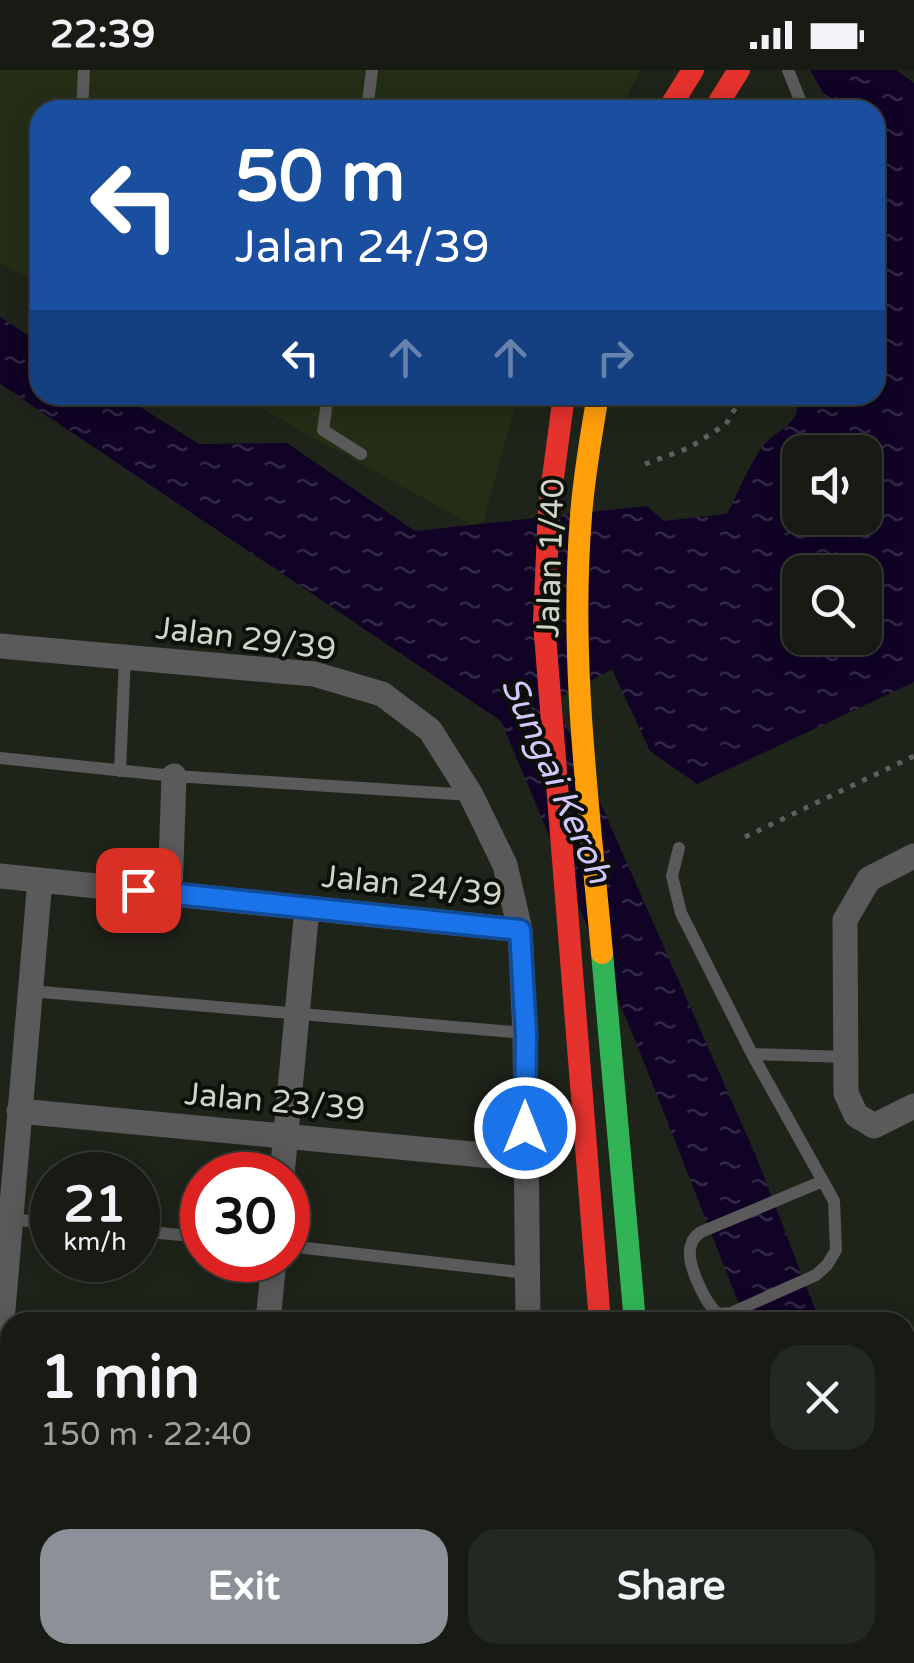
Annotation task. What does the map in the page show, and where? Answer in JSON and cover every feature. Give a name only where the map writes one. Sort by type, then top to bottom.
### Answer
[{"type":"main road","points":[[674,100],[693,70]]},
{"type":"main road","points":[[720,100],[739,70]]},
{"type":"main road","name":"Jalan 1/40","points":[[562,405],[544,562],[544,622],[599,1312]]},
{"type":"main road","name":"Jalan 1/40","points":[[596,405],[583,492],[578,581],[581,705],[634,1312]]},
{"type":"street","name":"Jalan 29/39","points":[[0,646],[314,674],[382,694],[430,730],[471,795],[505,865],[520,930],[526,1033],[528,1312]]},
{"type":"street","points":[[170,894],[174,776]]},
{"type":"street","points":[[914,856],[869,879],[845,920],[846,1094],[856,1114],[874,1126],[914,1106]]},
{"type":"street","name":"Jalan 24/39","points":[[0,876],[520,930]]},
{"type":"street","points":[[2,1312],[5,1218],[20,1111],[40,880]]},
{"type":"street","points":[[284,1152],[306,908]]},
{"type":"street","name":"Jalan 23/39","points":[[20,1111],[525,1159]]},
{"type":"street","points":[[269,1312],[272,1282]]},
{"type":"lane","points":[[82,100],[84,70]]},
{"type":"lane","points":[[368,100],[372,70]]},
{"type":"lane","points":[[788,70],[800,100]]},
{"type":"lane","points":[[327,405],[323,430],[361,454]]},
{"type":"lane","points":[[120,771],[126,657]]},
{"type":"lane","points":[[0,758],[174,776],[471,795]]},
{"type":"lane","points":[[679,848],[672,876],[681,913],[752,1054],[834,1201],[836,1250],[826,1266],[816,1275],[734,1312]]},
{"type":"lane","points":[[30,991],[526,1033]]},
{"type":"lane","points":[[752,1054],[846,1057]]},
{"type":"lane","points":[[716,1312],[694,1274],[689,1249],[694,1238],[822,1181]]},
{"type":"lane","points":[[5,1218],[30,1221]]},
{"type":"lane","points":[[310,1248],[528,1273]]},
{"type":"path","points":[[646,464],[689,448],[726,424],[737,405]]},
{"type":"path","points":[[745,837],[914,756]]},
{"type":"shaded area","points":[[0,70],[640,70],[626,100],[30,100],[30,280],[0,263]]},
{"type":"shaded area","points":[[255,405],[515,405],[481,530]]},
{"type":"water","name":"Sungai Keroh","points":[[810,70],[896,70],[914,83],[914,682],[697,784],[650,751],[612,669],[555,700],[756,1156],[816,1312],[742,1312],[640,1052],[501,721],[31,405],[137,405],[199,444],[287,443],[415,531],[647,506],[664,521],[727,514],[760,450],[794,417],[798,405],[885,405],[885,100],[827,100]]},
{"type":"water","points":[[0,317],[30,336],[30,404],[0,384]]},
{"type":"traffic: fast","points":[[602,953],[634,1312]]},
{"type":"traffic: slow","points":[[596,405],[582,501],[577,625],[582,735],[602,953]]},
{"type":"traffic: jam","points":[[674,100],[693,70]]},
{"type":"traffic: jam","points":[[720,100],[739,70]]},
{"type":"traffic: jam","points":[[563,405],[549,508],[544,622],[599,1312]]},
{"type":"route","points":[[138,890],[520,930],[526,1033],[525,1128]]}]
